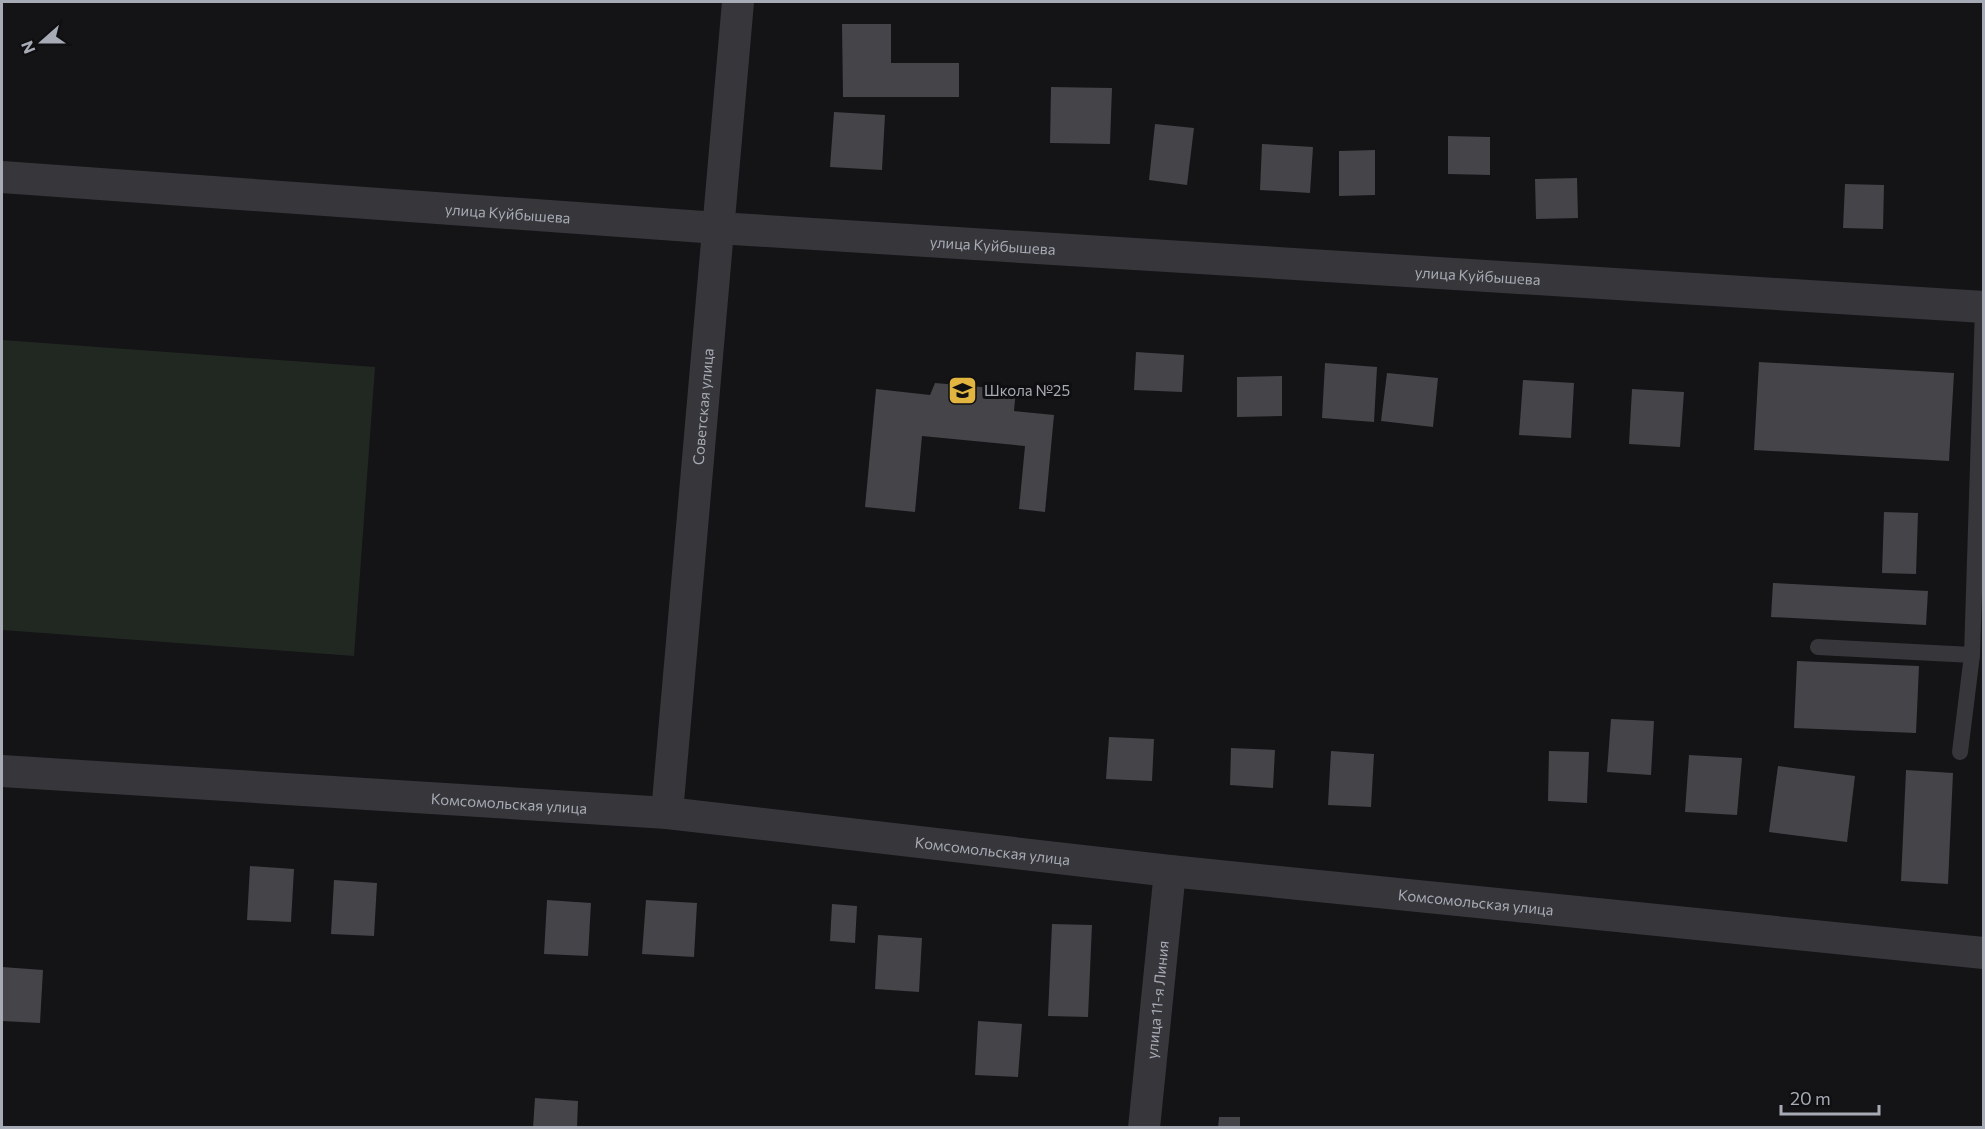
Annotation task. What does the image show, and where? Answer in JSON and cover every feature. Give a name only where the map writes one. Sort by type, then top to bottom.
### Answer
[{"type":"street","name":"Советская улица","points":[[667,813],[738,2]]},
{"type":"street","name":"улица Куйбышева","points":[[2,177],[718,228],[1983,307]]},
{"type":"street","name":"Комсомольская улица","points":[[2,771],[667,813],[1170,871],[1983,953]]},
{"type":"street","name":"улица 11-я Линия","points":[[1144,1128],[1170,871]]},
{"type":"lane","points":[[1960,752],[1972,655],[1983,307]]},
{"type":"lane","points":[[1818,647],[1972,655]]},
{"type":"shaded area","points":[[2,340],[375,367],[354,656],[2,630]]},
{"type":"building","points":[[842,24],[891,24],[891,63],[959,63],[959,97],[843,97]]},
{"type":"building","points":[[1051,87],[1112,88],[1110,144],[1050,143]]},
{"type":"building","points":[[834,112],[885,115],[882,170],[830,167]]},
{"type":"building","points":[[1155,124],[1194,128],[1187,185],[1149,180]]},
{"type":"building","points":[[1448,136],[1490,137],[1490,175],[1448,174]]},
{"type":"building","points":[[1262,144],[1313,147],[1310,193],[1260,190]]},
{"type":"building","points":[[1375,150],[1375,195],[1339,196],[1339,151]]},
{"type":"building","points":[[1577,178],[1578,218],[1536,219],[1535,179]]},
{"type":"building","points":[[1845,184],[1884,185],[1883,229],[1843,228]]},
{"type":"building","points":[[1136,352],[1184,355],[1182,392],[1134,390]]},
{"type":"building","points":[[1759,362],[1954,373],[1949,461],[1754,450]]},
{"type":"building","points":[[1325,363],[1377,367],[1374,422],[1322,418]]},
{"type":"building","points":[[1387,373],[1438,378],[1433,427],[1381,421]]},
{"type":"building","points":[[1282,376],[1282,416],[1237,417],[1237,377]]},
{"type":"building","points":[[1523,380],[1574,383],[1571,438],[1519,435]]},
{"type":"building","points":[[935,383],[1016,390],[1014,411],[1054,415],[1045,512],[1019,509],[1025,446],[922,436],[915,512],[865,507],[876,389],[930,395]]},
{"type":"building","points":[[1632,389],[1684,392],[1680,447],[1629,444]]},
{"type":"building","points":[[1884,512],[1918,513],[1916,574],[1882,573]]},
{"type":"building","points":[[1773,583],[1928,591],[1926,625],[1771,617]]},
{"type":"building","points":[[1797,661],[1919,666],[1916,733],[1794,728]]},
{"type":"building","points":[[1611,719],[1654,721],[1651,775],[1607,772]]},
{"type":"building","points":[[1109,737],[1154,739],[1152,781],[1106,779]]},
{"type":"building","points":[[1231,748],[1275,750],[1273,788],[1230,785]]},
{"type":"building","points":[[1331,751],[1374,754],[1371,807],[1328,805]]},
{"type":"building","points":[[1549,751],[1589,752],[1587,803],[1548,801]]},
{"type":"building","points":[[1689,755],[1742,758],[1737,815],[1685,812]]},
{"type":"building","points":[[1778,766],[1855,776],[1847,842],[1769,832]]},
{"type":"building","points":[[1906,770],[1953,773],[1948,884],[1901,881]]},
{"type":"building","points":[[250,866],[294,869],[291,922],[247,920]]},
{"type":"building","points":[[334,880],[377,883],[374,936],[331,934]]},
{"type":"building","points":[[547,900],[591,903],[588,956],[544,954]]},
{"type":"building","points":[[646,900],[697,903],[694,957],[642,954]]},
{"type":"building","points":[[832,904],[857,906],[855,943],[830,941]]},
{"type":"building","points":[[1052,924],[1092,925],[1088,1017],[1048,1016]]},
{"type":"building","points":[[878,935],[922,938],[919,992],[875,989]]},
{"type":"building","points":[[2,967],[43,970],[40,1023],[2,1021]]},
{"type":"building","points":[[978,1021],[1022,1024],[1018,1077],[975,1075]]},
{"type":"building","points":[[535,1098],[578,1101],[577,1128],[533,1128]]},
{"type":"building","points":[[1219,1117],[1240,1117],[1240,1128],[1218,1128]]},
{"type":"place","name":"Школа №25","points":[[963,390]]}]
